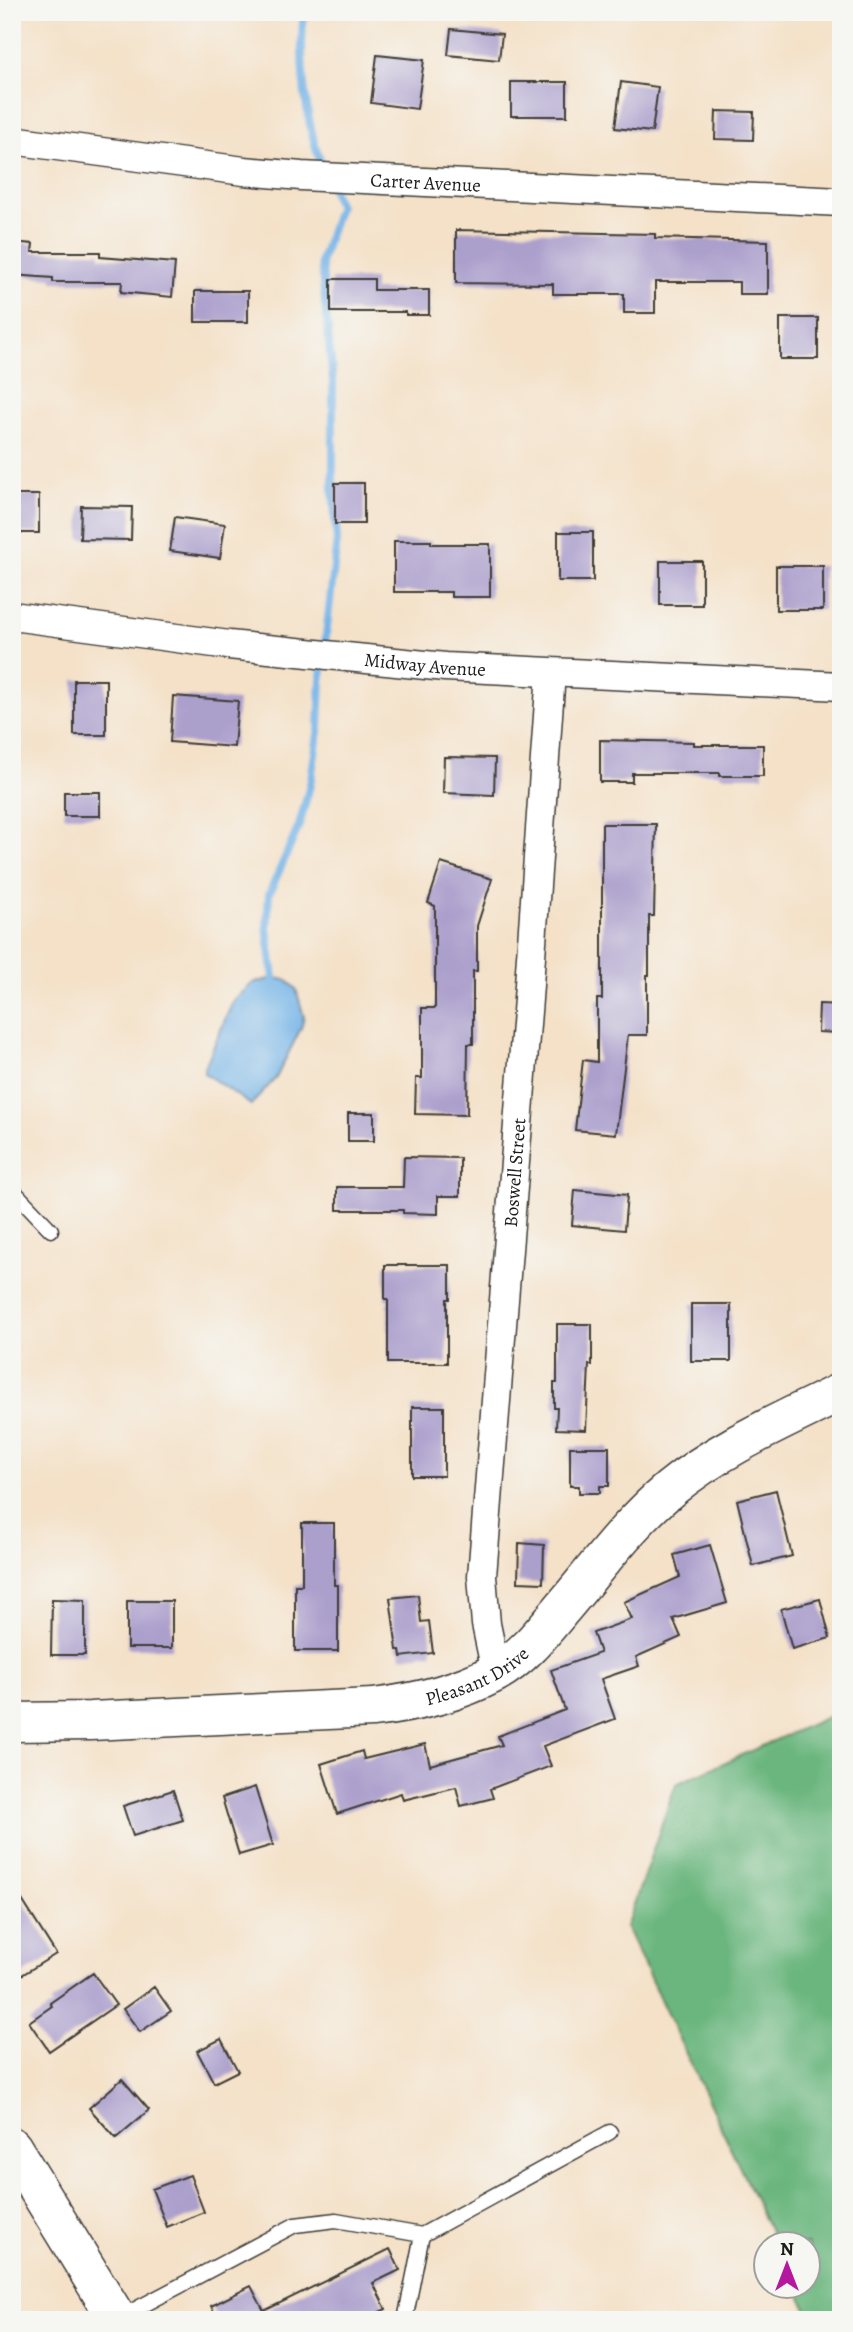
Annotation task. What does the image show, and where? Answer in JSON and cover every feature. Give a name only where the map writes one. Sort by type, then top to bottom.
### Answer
[{"type":"street","name":"Carter Avenue","points":[[12,140],[301,176],[841,202]]},
{"type":"street","name":"Midway Avenue","points":[[12,616],[323,655],[445,667],[841,685]]},
{"type":"street","name":"Boswell Street","points":[[496,1672],[486,1624],[482,1576],[551,673]]},
{"type":"street","name":"Pleasant Drive","points":[[12,1722],[373,1708],[444,1694],[496,1672],[538,1637],[639,1517],[670,1488],[744,1440],[841,1392]]},
{"type":"street","points":[[12,2147],[118,2319]]},
{"type":"lane","points":[[12,1189],[51,1230]]},
{"type":"lane","points":[[118,2319],[295,2225],[337,2220],[422,2235],[610,2132]]},
{"type":"lane","points":[[405,2320],[422,2235]]},
{"type":"green space","points":[[841,1711],[841,2320],[812,2320],[802,2300],[822,2300],[822,2230],[769,2230],[626,1927],[676,1784]]},
{"type":"water","points":[[274,978],[287,980],[296,989],[304,1017],[276,1078],[251,1105],[204,1073],[204,1069],[233,1001],[253,983]]},
{"type":"building","points":[[451,29],[502,34],[499,60],[448,55]]},
{"type":"building","points":[[377,55],[424,60],[417,109],[371,103]]},
{"type":"building","points":[[511,82],[567,82],[567,116],[511,116]]},
{"type":"building","points":[[621,82],[658,87],[652,132],[615,128]]},
{"type":"building","points":[[716,111],[754,112],[753,140],[715,139]]},
{"type":"building","points":[[456,230],[655,234],[655,238],[768,241],[768,294],[739,294],[739,282],[655,282],[655,313],[624,313],[624,294],[553,294],[553,284],[456,283]]},
{"type":"building","points":[[12,242],[33,244],[32,252],[100,252],[100,257],[175,263],[172,297],[121,292],[122,282],[53,282],[53,278],[12,275]]},
{"type":"building","points":[[331,279],[374,279],[374,290],[429,290],[429,315],[406,315],[406,312],[331,312]]},
{"type":"building","points":[[195,291],[248,291],[248,322],[195,322]]},
{"type":"building","points":[[780,318],[818,318],[818,359],[780,359]]},
{"type":"building","points":[[335,483],[364,483],[364,524],[335,524]]},
{"type":"building","points":[[12,495],[39,495],[39,533],[12,533]]},
{"type":"building","points":[[81,506],[132,507],[131,540],[80,539]]},
{"type":"building","points":[[175,517],[225,524],[220,558],[170,551]]},
{"type":"building","points":[[558,532],[593,532],[593,581],[558,581]]},
{"type":"building","points":[[394,541],[490,544],[490,597],[451,597],[451,592],[394,592]]},
{"type":"building","points":[[660,561],[702,561],[702,605],[660,605]]},
{"type":"building","points":[[776,566],[823,566],[823,610],[776,610]]},
{"type":"building","points":[[74,680],[106,680],[106,735],[74,735]]},
{"type":"building","points":[[173,696],[238,701],[234,747],[170,742]]},
{"type":"building","points":[[600,740],[694,742],[694,745],[763,745],[763,776],[632,773],[632,782],[600,782]]},
{"type":"building","points":[[444,757],[495,758],[494,795],[443,793]]},
{"type":"building","points":[[64,792],[100,792],[100,816],[64,816]]},
{"type":"building","points":[[602,824],[656,824],[654,916],[649,916],[647,1035],[628,1035],[616,1134],[575,1130],[583,1060],[597,1062],[597,999],[602,999]]},
{"type":"building","points":[[441,863],[492,879],[477,926],[477,971],[473,971],[473,1044],[468,1044],[467,1115],[415,1114],[416,1078],[422,1078],[422,1008],[435,1008],[435,906],[428,903]]},
{"type":"building","points":[[819,1004],[841,1005],[841,1033],[818,1032]]},
{"type":"building","points":[[348,1113],[374,1113],[374,1141],[348,1141]]},
{"type":"building","points":[[404,1157],[460,1158],[460,1196],[438,1196],[438,1214],[403,1213],[403,1210],[337,1210],[337,1187],[403,1187]]},
{"type":"building","points":[[575,1190],[627,1195],[624,1230],[572,1225]]},
{"type":"building","points":[[385,1265],[450,1265],[447,1363],[388,1363]]},
{"type":"building","points":[[691,1304],[731,1304],[731,1361],[691,1361]]},
{"type":"building","points":[[557,1324],[592,1324],[592,1365],[589,1365],[586,1430],[556,1429],[554,1383],[557,1383]]},
{"type":"building","points":[[412,1407],[444,1407],[444,1476],[412,1476]]},
{"type":"building","points":[[570,1447],[609,1447],[609,1486],[600,1486],[600,1493],[579,1493],[579,1486],[570,1486]]},
{"type":"building","points":[[776,1490],[792,1556],[753,1566],[737,1500]]},
{"type":"building","points":[[302,1523],[334,1523],[338,1651],[295,1651],[295,1585],[302,1585]]},
{"type":"building","points":[[519,1543],[544,1545],[543,1583],[518,1582]]},
{"type":"building","points":[[710,1545],[727,1603],[673,1619],[681,1637],[636,1657],[639,1666],[601,1679],[615,1719],[543,1746],[551,1766],[490,1789],[493,1798],[461,1806],[456,1787],[403,1800],[401,1793],[337,1814],[321,1764],[362,1751],[364,1759],[425,1744],[430,1765],[502,1745],[498,1736],[565,1710],[551,1670],[600,1653],[593,1633],[632,1619],[624,1602],[680,1577],[674,1555]]},
{"type":"building","points":[[418,1595],[421,1622],[429,1621],[433,1653],[401,1657],[400,1650],[397,1650],[390,1598]]},
{"type":"building","points":[[52,1599],[85,1600],[85,1655],[51,1655]]},
{"type":"building","points":[[820,1599],[830,1638],[792,1649],[781,1609]]},
{"type":"building","points":[[127,1601],[172,1601],[172,1648],[127,1648]]},
{"type":"building","points":[[255,1787],[273,1845],[239,1855],[222,1798]]},
{"type":"building","points":[[173,1790],[183,1820],[133,1836],[123,1806]]},
{"type":"building","points":[[12,1884],[56,1954],[12,1981]]},
{"type":"building","points":[[93,1973],[116,2005],[49,2051],[29,2022],[52,2006],[50,2003]]},
{"type":"building","points":[[154,1987],[171,2011],[140,2032],[123,2009]]},
{"type":"building","points":[[221,2039],[238,2071],[214,2083],[197,2051]]},
{"type":"building","points":[[122,2079],[149,2110],[116,2138],[89,2108]]},
{"type":"building","points":[[190,2175],[204,2212],[167,2227],[152,2189]]},
{"type":"building","points":[[390,2249],[400,2270],[373,2283],[386,2309],[363,2320],[218,2320],[211,2306],[251,2286],[264,2311]]},
{"type":"waterway","points":[[304,12],[302,51],[305,93],[312,135],[324,171]]},
{"type":"waterway","points":[[272,987],[274,978],[267,928],[269,894],[299,826],[310,785],[319,728],[321,679],[337,540],[333,488],[333,383],[321,261],[339,206],[329,183]]}]
